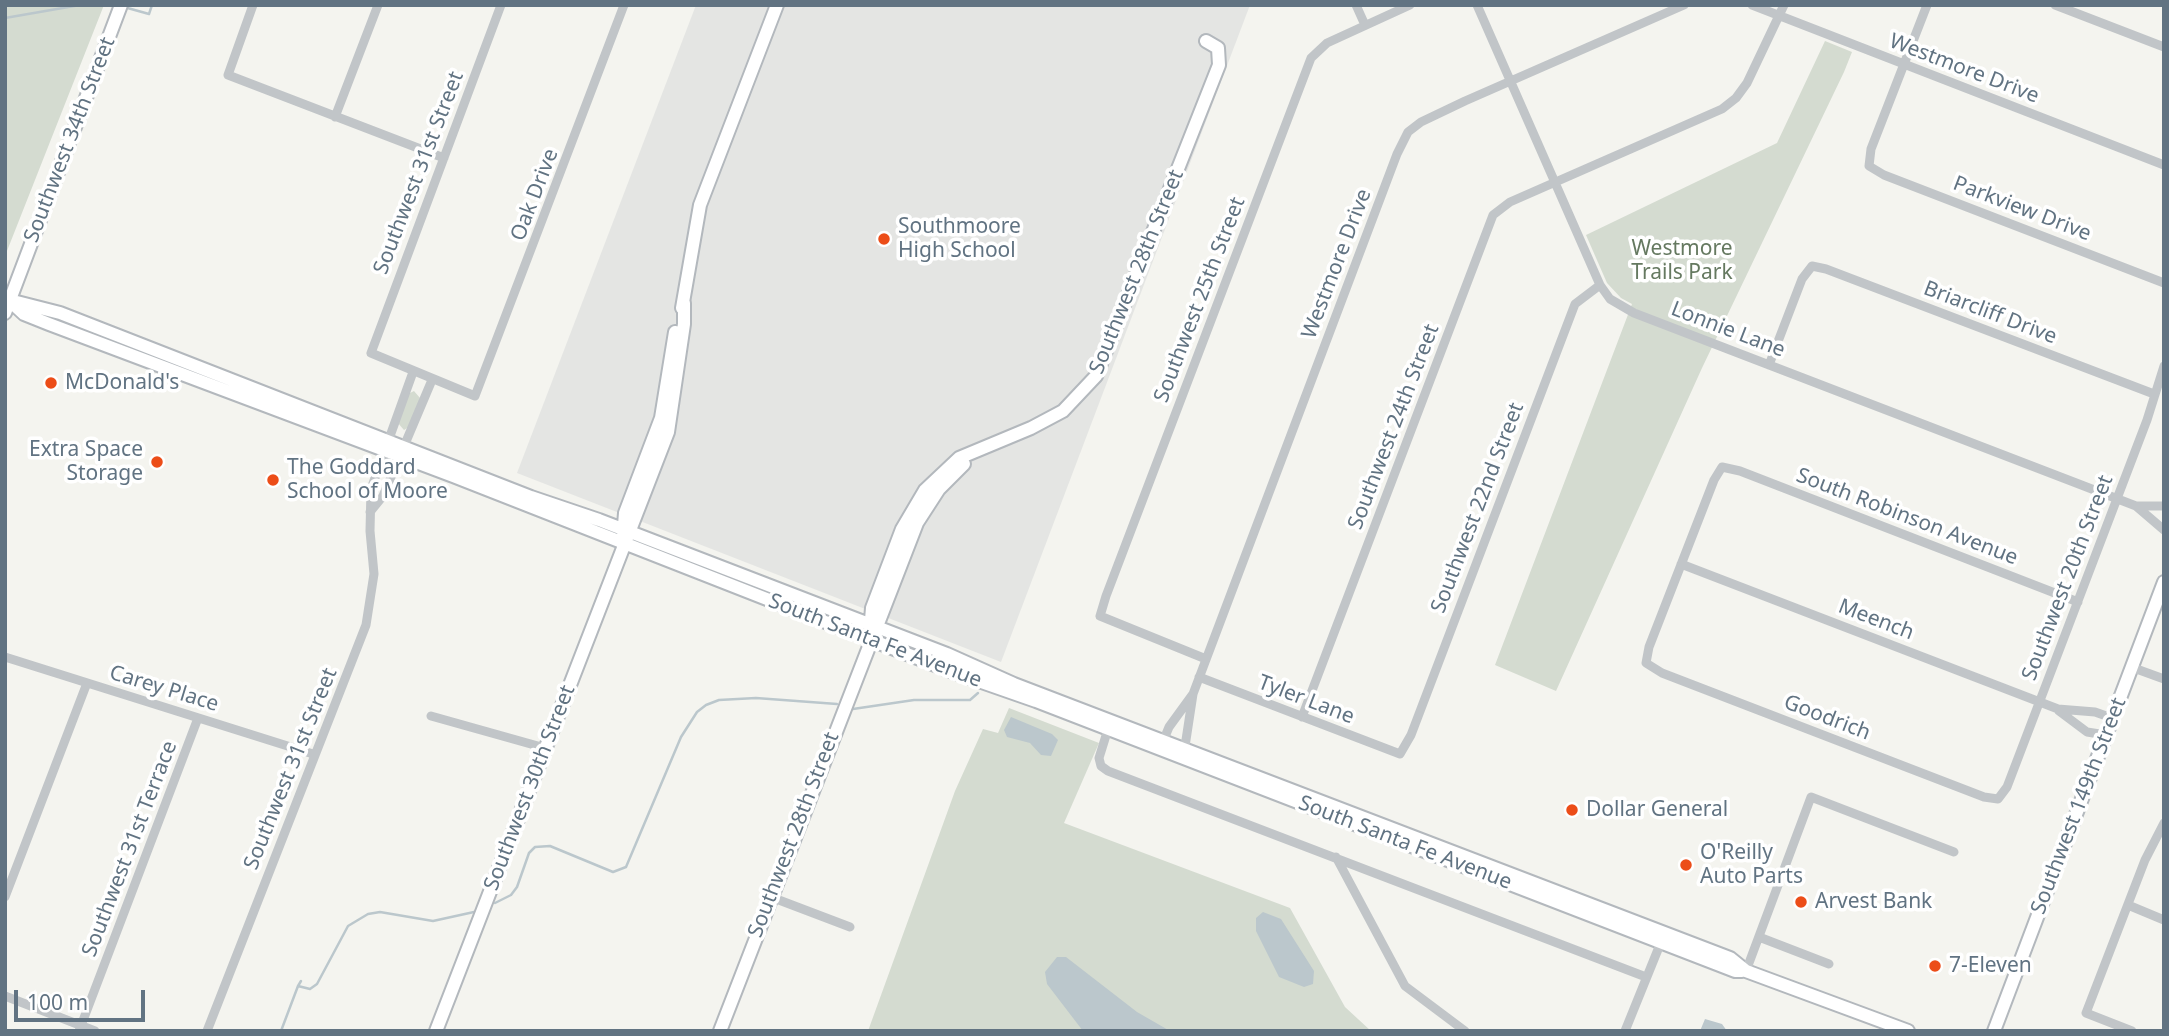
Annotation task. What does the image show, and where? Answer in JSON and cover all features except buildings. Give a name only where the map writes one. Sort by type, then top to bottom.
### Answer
[{"type":"main road","name":"Southwest 30th Street","points":[[436,1031],[622,545],[626,531],[625,513],[661,418],[700,205],[777,5]]},
{"type":"main road","name":"Southwest 34th Street","points":[[5,313],[120,7]]},
{"type":"main road","name":"Southwest 28th Street","points":[[720,1031],[870,640],[874,626],[872,608],[902,529],[925,490],[959,458],[1056,416],[1073,403],[1096,376],[1219,65],[1218,48],[1206,41]]},
{"type":"main road","name":"South Santa Fe Avenue","points":[[8,300],[24,314],[626,531],[874,626],[1162,745],[1730,958],[1746,971],[1908,1031]]},
{"type":"main road","name":"South Santa Fe Avenue","points":[[403,452],[622,545],[1108,729],[1162,745]]},
{"type":"main road","name":"Southwest 149th Street","points":[[1994,1031],[2164,582]]},
{"type":"main road","name":"South Santa Fe Avenue","points":[[1184,753],[1735,971],[1746,971]]},
{"type":"street","points":[[253,5],[228,75],[444,158]]},
{"type":"street","points":[[335,117],[377,5]]},
{"type":"street","name":"Southwest 31st Street","points":[[207,1031],[313,754],[370,614],[374,575],[369,513],[371,489],[413,372],[370,352],[502,5]]},
{"type":"street","name":"Oak Drive","points":[[432,380],[475,396],[624,5]]},
{"type":"street","points":[[1356,5],[1365,25]]},
{"type":"street","name":"Southwest 25th Street","points":[[1206,659],[1100,616],[1307,66],[1315,53],[1327,43],[1410,5]]},
{"type":"street","name":"Lonnie Lane","points":[[1477,5],[1600,285],[1610,299],[1625,309],[2117,498],[2136,506],[2164,530]]},
{"type":"street","name":"Westmore Drive","points":[[1184,753],[1193,694],[1199,677],[1404,139],[1421,122],[1684,5]]},
{"type":"street","name":"Westmore Drive","points":[[1752,5],[2164,164]]},
{"type":"street","name":"Southwest 24th Street","points":[[1302,717],[1493,215],[1510,201],[1730,104],[1747,83],[1784,5]]},
{"type":"street","points":[[1903,64],[1927,5]]},
{"type":"street","points":[[2055,5],[2164,47]]},
{"type":"street","name":"Parkview Drive","points":[[1903,64],[1871,149],[1869,166],[1884,175],[2164,283]]},
{"type":"street","name":"Briarcliff Drive","points":[[1769,365],[1802,279],[1812,266],[2154,394]]},
{"type":"street","name":"Southwest 22nd Street","points":[[1400,754],[1411,735],[1575,304],[1600,285]]},
{"type":"street","name":"Southwest 20th Street","points":[[1998,799],[2007,787],[2078,602],[2164,366]]},
{"type":"street","points":[[369,513],[383,496],[432,380],[413,372]]},
{"type":"street","name":"South Robinson Avenue","points":[[1681,564],[1714,480],[1722,467],[1741,471],[2078,602]]},
{"type":"street","name":"Lonnie Lane","points":[[2136,506],[2164,506]]},
{"type":"street","name":"Goodrich","points":[[1681,564],[1649,647],[1646,663],[1662,673],[1713,693],[1984,797],[1998,799]]},
{"type":"street","name":"Meench","points":[[1681,564],[2058,709],[2095,712],[2112,718]]},
{"type":"street","name":"Carey Place","points":[[5,657],[313,754]]},
{"type":"street","points":[[2131,667],[2164,679]]},
{"type":"street","name":"Tyler Lane","points":[[1199,677],[1400,754]]},
{"type":"street","points":[[5,897],[87,683]]},
{"type":"street","name":"Westmore Drive","points":[[1162,745],[1193,694]]},
{"type":"street","name":"Meench","points":[[2058,709],[2087,733],[2106,735]]},
{"type":"street","points":[[431,716],[545,748]]},
{"type":"street","name":"Southwest 31st Terrace","points":[[80,1028],[198,718]]},
{"type":"street","points":[[1108,729],[1099,758],[1101,765],[1108,771],[1646,977]]},
{"type":"street","points":[[1746,971],[1811,797],[1954,852]]},
{"type":"street","points":[[2132,1031],[2086,1013],[2150,848],[2164,823]]},
{"type":"street","points":[[1336,857],[1405,986],[1465,1031]]},
{"type":"street","points":[[771,897],[850,927]]},
{"type":"street","points":[[2128,905],[2164,920]]},
{"type":"street","points":[[1759,937],[1829,964]]},
{"type":"street","points":[[1625,1031],[1661,942]]},
{"type":"street","points":[[5,996],[80,1028],[95,1031]]},
{"type":"shaded area","name":"Southmoore High School","points":[[696,5],[1250,5],[1001,662],[517,473]]},
{"type":"shaded area","points":[[1011,717],[1052,734],[1058,740],[1051,756],[1041,755],[1030,743],[1007,737],[1004,730]]},
{"type":"shaded area","points":[[1263,912],[1281,919],[1314,971],[1313,984],[1304,987],[1279,977],[1256,931],[1256,918]]},
{"type":"shaded area","points":[[1057,957],[1066,957],[1137,1012],[1170,1031],[1083,1031],[1047,984],[1045,972]]},
{"type":"shaded area","points":[[1705,1019],[1722,1024],[1727,1031],[1700,1031]]},
{"type":"green space","points":[[5,5],[104,5],[5,256]]},
{"type":"green space","name":"Westmore Trails Park","points":[[1825,41],[1852,52],[1844,72],[1702,368],[1556,691],[1495,665],[1632,304],[1621,298],[1607,283],[1586,235],[1777,143]]},
{"type":"green space","points":[[414,391],[420,398],[409,427],[404,430],[397,422],[408,394]]},
{"type":"green space","points":[[1009,708],[1099,743],[1064,823],[1290,908],[1345,1007],[1371,1031],[868,1031],[955,791],[983,729],[998,733]]},
{"type":"waterway","points":[[5,18],[80,5]]},
{"type":"waterway","points":[[124,7],[149,14],[152,5]]},
{"type":"waterway","points":[[853,709],[914,700],[970,700],[978,693]]},
{"type":"waterway","points":[[495,903],[511,895],[517,887],[529,853],[535,847],[550,846],[613,872],[626,867],[681,737],[697,712],[706,705],[719,700],[756,698],[837,704]]},
{"type":"waterway","points":[[301,981],[298,986],[310,989],[317,984],[348,926],[368,914],[380,912],[433,921],[474,912]]},
{"type":"waterway","points":[[281,1031],[298,986]]},
{"type":"place","name":"Southmoore High School","points":[[884,239]]},
{"type":"place","name":"McDonald's","points":[[51,383]]},
{"type":"place","name":"Extra Space Storage","points":[[157,462]]},
{"type":"place","name":"The Goddard School of Moore","points":[[273,480]]},
{"type":"place","name":"Dollar General","points":[[1572,810]]},
{"type":"place","name":"O'Reilly Auto Parts","points":[[1686,865]]},
{"type":"place","name":"Arvest Bank","points":[[1801,902]]},
{"type":"place","name":"7-Eleven","points":[[1935,966]]}]
